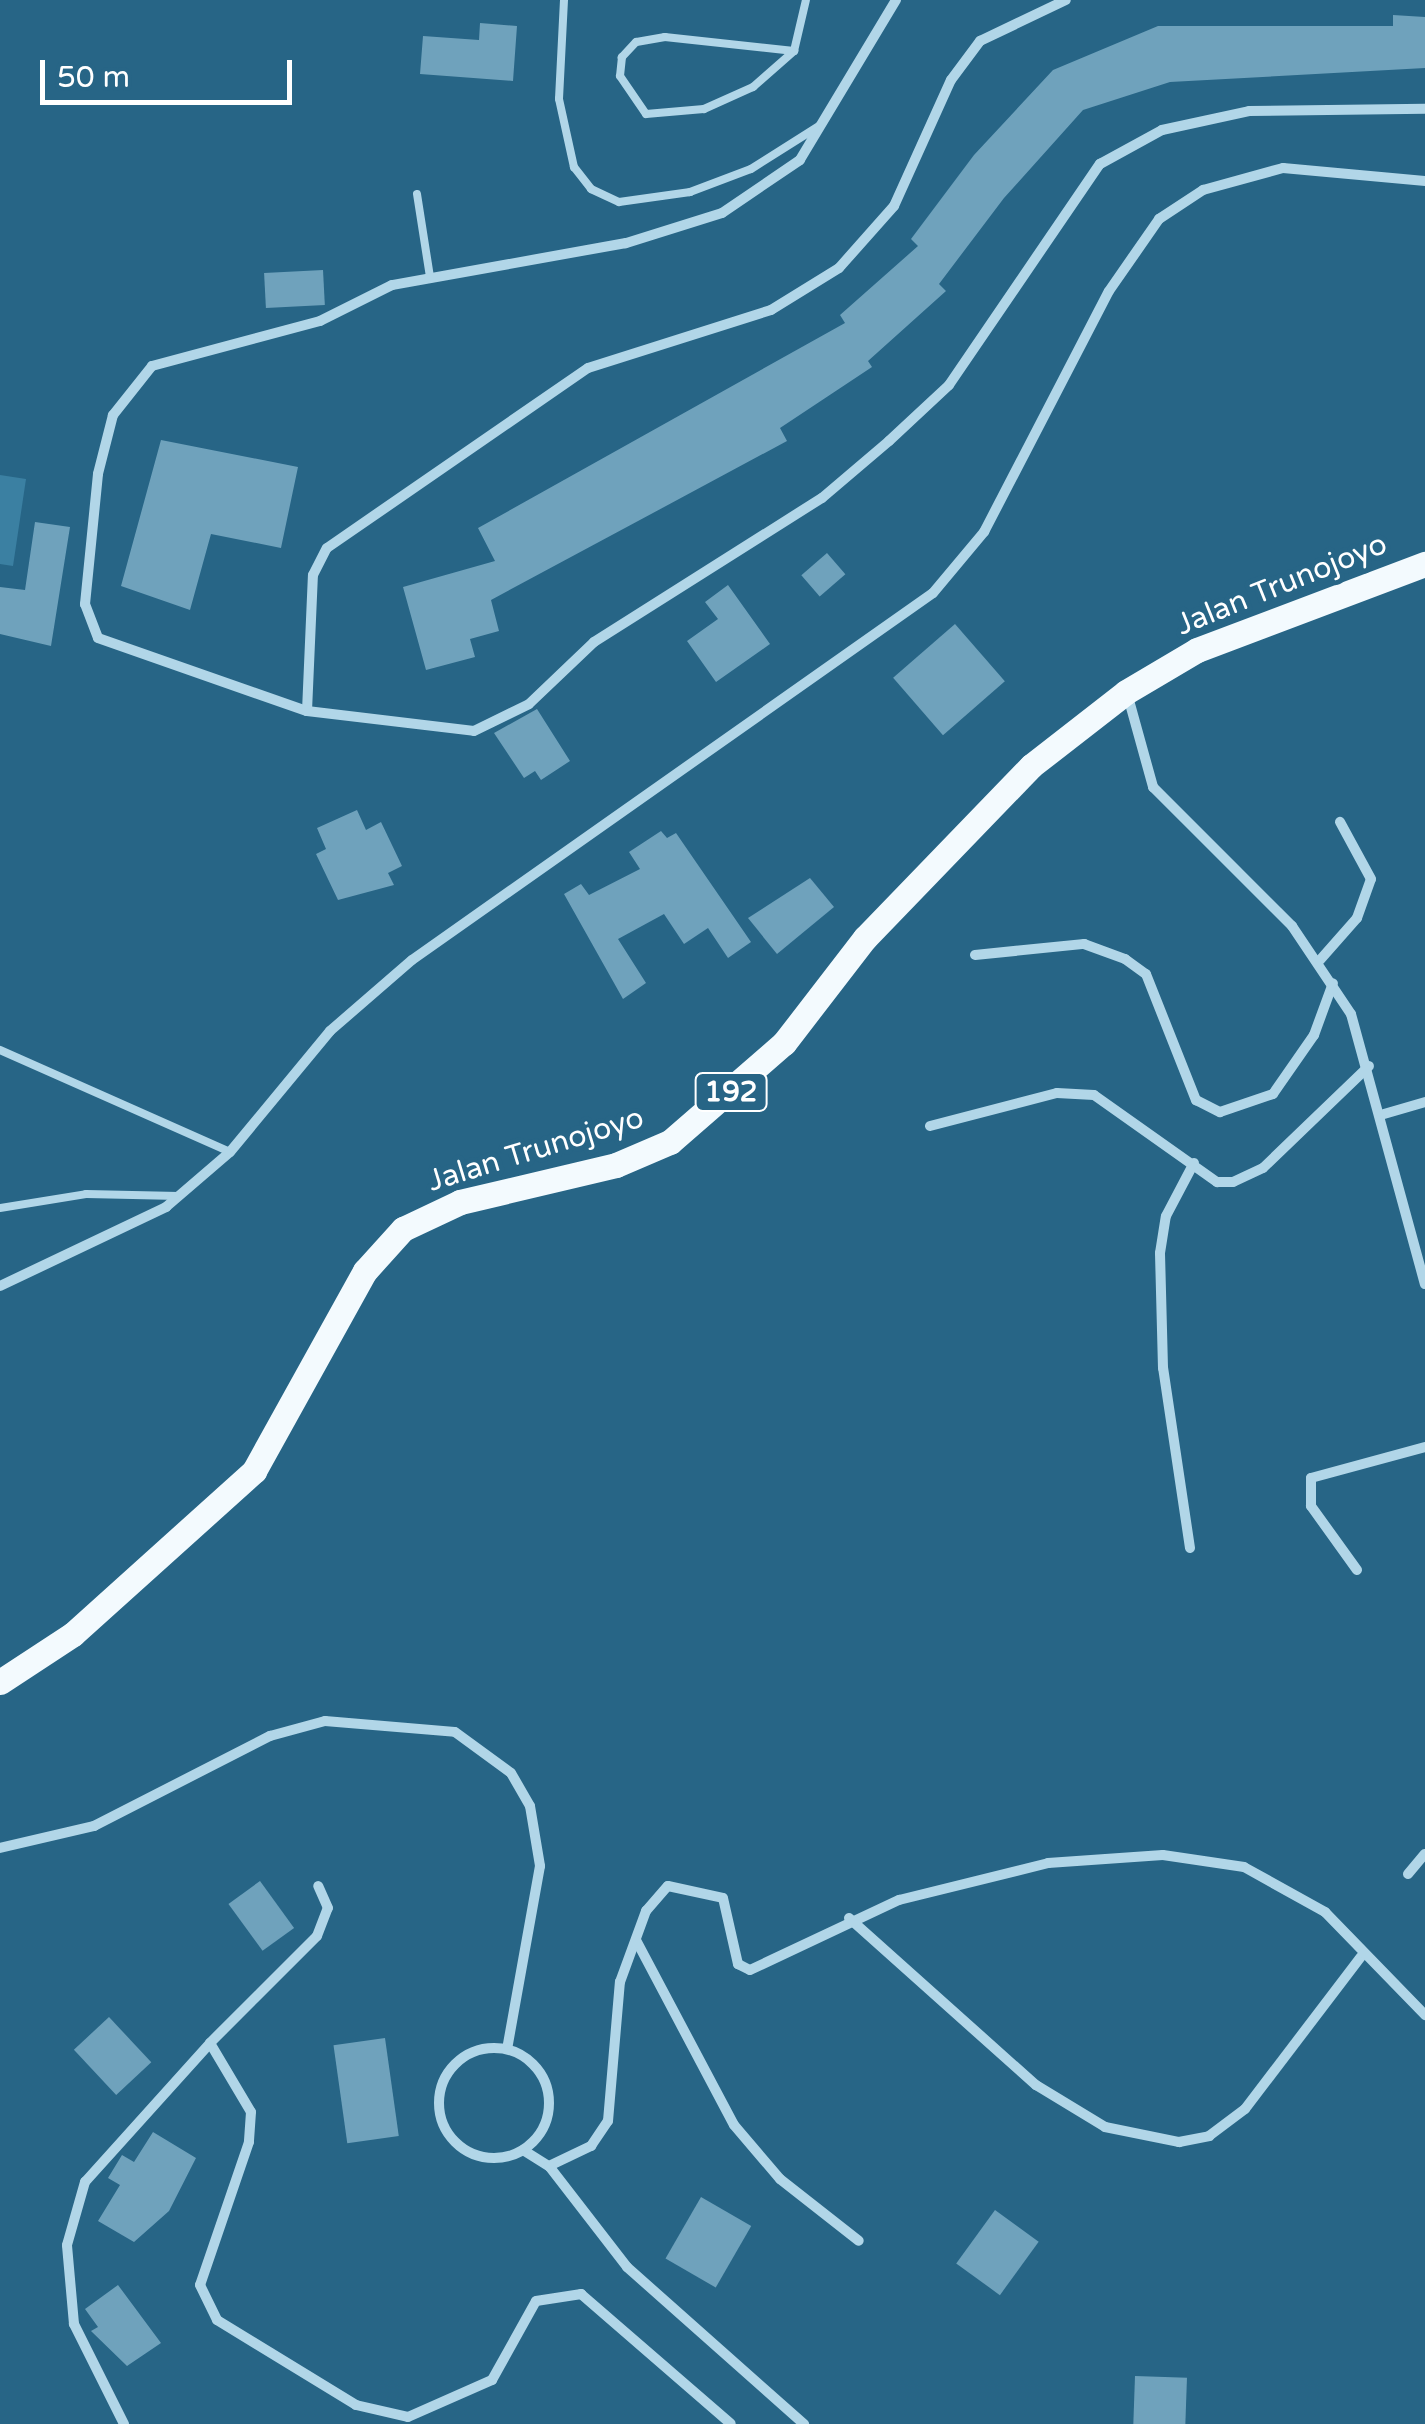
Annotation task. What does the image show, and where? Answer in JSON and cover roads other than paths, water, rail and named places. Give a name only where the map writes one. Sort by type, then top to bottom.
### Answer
[{"type":"main road","name":"Jalan Trunojoyo","points":[[0,1682],[73,1634],[254,1470],[364,1270],[403,1229],[460,1202],[616,1165],[670,1142],[784,1043],[865,938],[1031,766],[1126,692],[1197,650],[1425,564]]},
{"type":"street","points":[[896,0],[827,121],[771,186],[722,213],[626,243],[430,278],[353,300],[320,321],[176,353],[143,375],[113,416],[86,550],[85,604],[98,638],[307,712],[474,730],[529,704],[594,642],[822,498],[890,441],[949,386],[1100,164],[1162,130],[1249,112],[1425,109]]},
{"type":"street","points":[[307,712],[314,575],[327,548],[588,368],[771,310],[839,268],[894,206],[951,80],[980,41],[1066,0]]},
{"type":"street","points":[[0,1286],[114,1237],[179,1196],[230,1152],[330,1031],[412,960],[934,593],[984,532],[1109,292],[1159,220],[1204,190],[1282,168],[1425,181]]},
{"type":"street","points":[[1126,692],[1153,787],[1320,960],[1333,982],[1369,1066],[1384,1114],[1425,1284]]},
{"type":"street","points":[[1320,960],[1356,918],[1371,878],[1340,822]]},
{"type":"street","points":[[975,954],[1084,944],[1124,959],[1146,974],[1196,1100],[1220,1112],[1273,1094],[1314,1035],[1333,982]]},
{"type":"street","points":[[930,1126],[1057,1093],[1094,1095],[1217,1182],[1250,1178],[1369,1066]]},
{"type":"street","points":[[1384,1114],[1425,1102]]},
{"type":"street","points":[[1190,1548],[1164,1368],[1160,1253],[1166,1216],[1194,1163]]},
{"type":"street","points":[[1357,1570],[1311,1506],[1311,1478],[1425,1447]]},
{"type":"street","points":[[0,1848],[94,1826],[270,1736],[324,1720],[455,1732],[510,1773],[530,1806],[540,1866],[507,2049]]},
{"type":"street","points":[[1408,1874],[1425,1854]]},
{"type":"street","points":[[549,2166],[591,2146],[608,2121],[615,2013],[636,1940],[668,1886],[722,1898],[738,1964],[750,1970],[849,1918],[1048,1863],[1163,1855],[1244,1867],[1326,1912],[1361,1957],[1425,2014]]},
{"type":"street","points":[[124,2424],[74,2324],[67,2245],[85,2182],[210,2043],[318,1936],[328,1908],[318,1886]]},
{"type":"street","points":[[849,1918],[1036,2084],[1105,2127],[1179,2142],[1210,2136],[1245,2110],[1361,1957]]},
{"type":"street","points":[[636,1940],[734,2125],[780,2178],[858,2241]]},
{"type":"street","points":[[210,2043],[250,2112],[249,2142],[200,2285],[217,2320],[356,2405],[408,2417],[492,2380],[536,2301],[582,2294],[731,2424]]},
{"type":"street","points":[[485,2048],[507,2049],[542,2074],[549,2094],[548,2116],[523,2150],[502,2158],[461,2148],[439,2111],[449,2070],[485,2048]]},
{"type":"street","points":[[523,2150],[549,2166],[627,2267],[804,2424]]},
{"type":"lane","points":[[564,0],[559,99],[574,167],[619,202],[690,192],[750,170],[827,121]]},
{"type":"lane","points":[[794,51],[664,37],[636,42],[622,56],[620,76],[646,114],[704,109],[753,87],[794,51],[806,0]]},
{"type":"lane","points":[[417,194],[430,278]]},
{"type":"lane","points":[[0,1050],[230,1152]]},
{"type":"lane","points":[[0,1208],[86,1194],[179,1196]]}]
